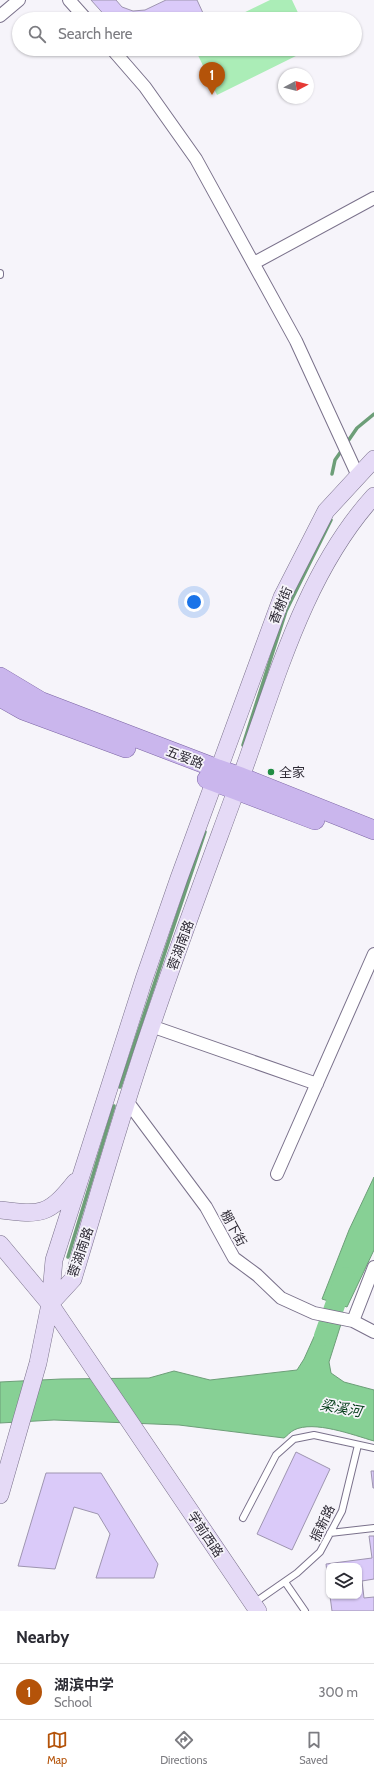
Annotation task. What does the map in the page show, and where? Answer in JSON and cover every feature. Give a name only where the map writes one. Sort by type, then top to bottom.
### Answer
[{"type":"main road","name":"香榭街","points":[[216,775],[282,597],[326,511],[355,469],[374,459]]},
{"type":"main road","name":"蓉湖南路","points":[[50,1304],[73,1279],[151,1026],[239,783],[268,698],[312,590],[333,549],[361,510],[374,496]]},
{"type":"main road","name":"五爱路","points":[[0,677],[40,702],[216,775]]},
{"type":"main road","name":"五爱路","points":[[0,697],[24,710],[374,830]]},
{"type":"main road","name":"蓉湖南路","points":[[50,1304],[54,1260],[144,979],[216,775]]},
{"type":"main road","name":"五爱路","points":[[239,783],[374,842]]},
{"type":"main road","points":[[108,1094],[127,1101]]},
{"type":"main road","points":[[0,1210],[25,1213],[47,1210],[60,1200],[81,1174]]},
{"type":"main road","points":[[0,1244],[50,1304],[38,1363],[0,1495]]},
{"type":"main road","name":"学前西路","points":[[50,1304],[255,1607]]},
{"type":"street","points":[[0,16],[19,0]]},
{"type":"street","points":[[69,0],[80,12]]},
{"type":"street","points":[[118,56],[145,87],[196,159],[296,341],[355,469]]},
{"type":"street","points":[[254,263],[374,198]]},
{"type":"street","points":[[277,1174],[374,954]]},
{"type":"street","points":[[151,1026],[317,1084]]},
{"type":"street","name":"棚下街","points":[[127,1101],[206,1208],[234,1258],[257,1275],[281,1298],[314,1313],[353,1321],[374,1332]]},
{"type":"street","points":[[353,1321],[374,1267]]},
{"type":"lane","points":[[243,1518],[276,1455],[294,1439],[314,1436],[374,1448]]},
{"type":"lane","name":"振新路","points":[[255,1607],[320,1552],[342,1511],[358,1445]]},
{"type":"lane","points":[[330,1533],[374,1528]]},
{"type":"lane","points":[[285,1582],[305,1611]]},
{"type":"shaded area","points":[[270,0],[292,0],[298,12],[245,12]]},
{"type":"shaded area","points":[[198,56],[296,56],[217,95]]},
{"type":"water","points":[[374,1177],[374,1250],[347,1307],[322,1299],[349,1230]]},
{"type":"water","name":"梁溪河","points":[[322,1319],[341,1324],[329,1362],[331,1373],[344,1382],[374,1390],[374,1441],[345,1432],[312,1427],[302,1427],[294,1430],[284,1438],[179,1425],[54,1420],[0,1423],[0,1382],[61,1379],[149,1378],[174,1371],[210,1380],[297,1370],[304,1359]]},
{"type":"building","points":[[91,0],[116,0],[122,7],[133,11],[145,10],[166,0],[197,0],[203,12],[102,12]]},
{"type":"building","points":[[296,1452],[330,1469],[292,1550],[257,1534]]},
{"type":"building","points":[[371,1471],[374,1471],[374,1488],[373,1488]]},
{"type":"building","points":[[46,1473],[101,1473],[158,1564],[154,1578],[96,1578],[110,1534],[98,1514],[74,1507],[55,1569],[18,1566]]},
{"type":"building","points":[[369,1536],[374,1536],[374,1579],[362,1581],[362,1563],[334,1563],[372,1558]]},
{"type":"building","points":[[362,1581],[364,1598],[374,1597],[374,1611],[332,1611],[330,1599],[362,1599]]},
{"type":"waterway","points":[[346,444],[357,428],[374,414]]},
{"type":"waterway","points":[[332,474],[335,460],[342,450]]},
{"type":"waterway","points":[[243,745],[286,611],[331,520]]},
{"type":"waterway","points":[[120,1087],[205,832]]},
{"type":"waterway","points":[[68,1257],[114,1106]]},
{"type":"waterway","points":[[324,1336],[345,1277]]},
{"type":"place","name":"湖滨中学","points":[[212,95]]},
{"type":"place","name":"全家","points":[[271,772]]}]
